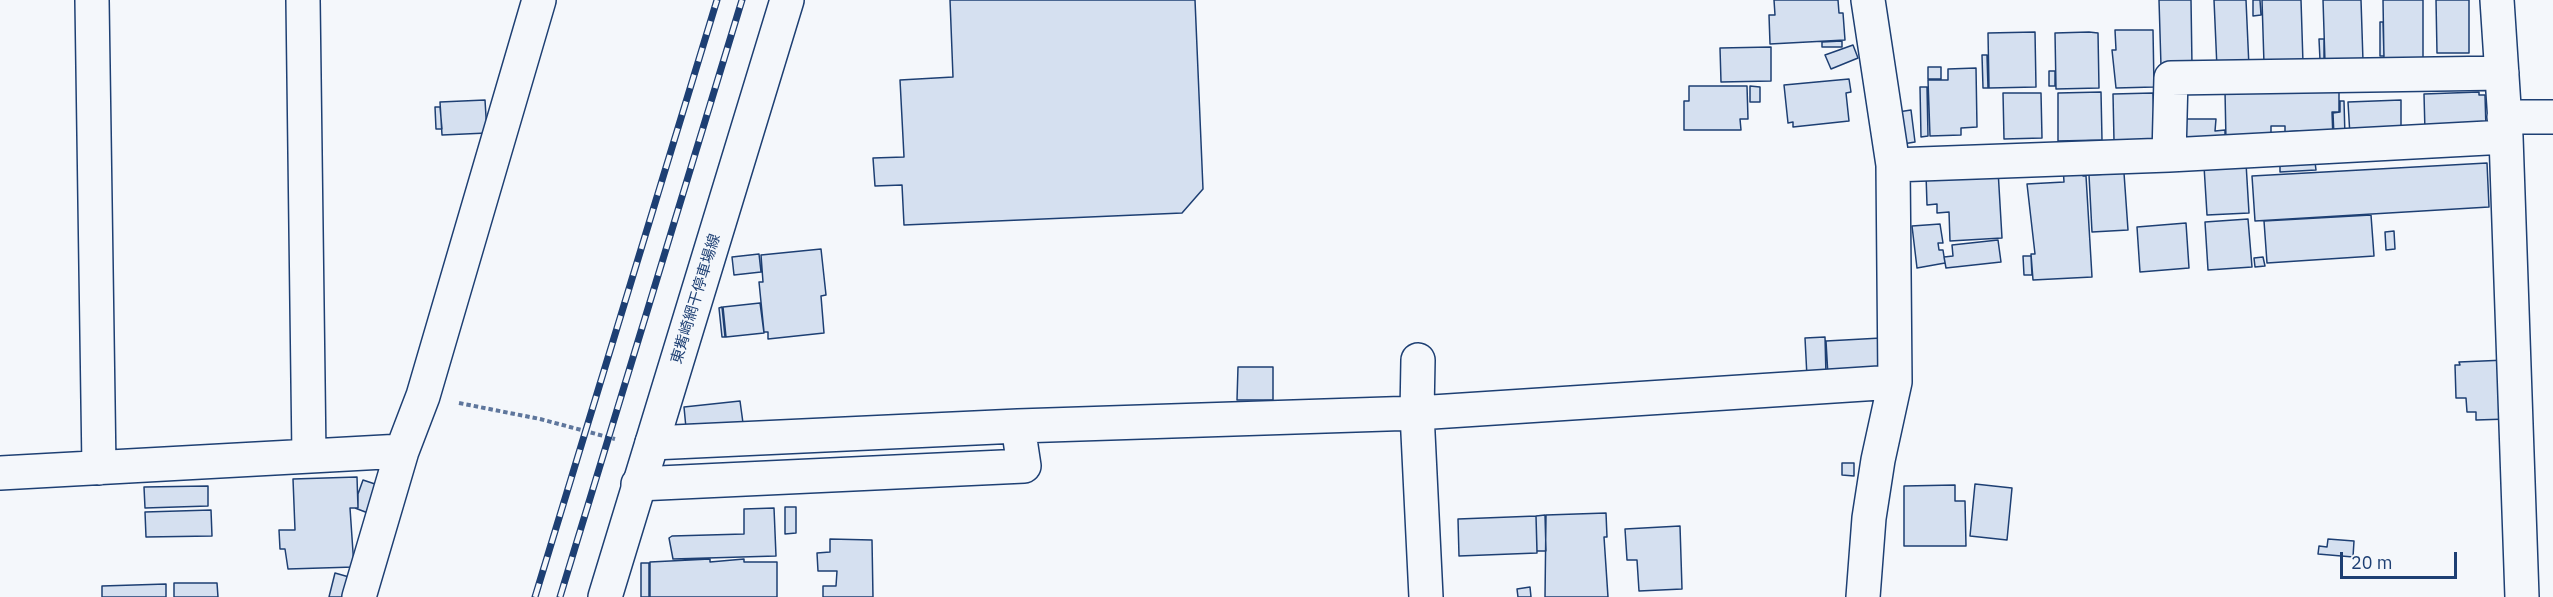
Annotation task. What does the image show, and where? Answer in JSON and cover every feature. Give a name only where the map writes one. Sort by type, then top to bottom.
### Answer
[{"type":"street","points":[[92,0],[99,468]]},
{"type":"street","points":[[303,0],[309,456]]},
{"type":"street","points":[[359,597],[402,451],[423,396],[539,0]]},
{"type":"street","name":"東觜崎網干停車場線","points":[[605,597],[786,0]]},
{"type":"street","points":[[1863,597],[1869,518],[1895,382],[1893,165],[1868,0]]},
{"type":"street","points":[[2497,0],[2505,127],[2522,597]]},
{"type":"street","points":[[2169,155],[2171,78],[2502,73]]},
{"type":"street","points":[[1893,165],[2169,155],[2505,127],[2553,117]]},
{"type":"street","points":[[1418,360],[1417,413],[1426,597]]},
{"type":"street","points":[[652,443],[1018,426],[1417,413],[1895,382]]},
{"type":"street","points":[[638,484],[1024,466],[1018,426]]},
{"type":"street","points":[[0,473],[402,451]]},
{"type":"path","points":[[423,396],[540,419],[609,439],[652,443]]},
{"type":"building","points":[[950,0],[1195,0],[1203,189],[1182,213],[904,225],[902,185],[875,186],[873,158],[904,157],[900,80],[953,77]]},
{"type":"building","points":[[1774,0],[1838,0],[1839,13],[1843,13],[1845,40],[1770,44],[1769,15],[1775,15]]},
{"type":"building","points":[[2159,0],[2191,0],[2192,66],[2161,66]]},
{"type":"building","points":[[2214,0],[2246,0],[2249,67],[2217,68]]},
{"type":"building","points":[[2253,0],[2260,0],[2261,15],[2253,16]]},
{"type":"building","points":[[2262,0],[2301,0],[2303,63],[2264,64]]},
{"type":"building","points":[[2323,0],[2361,0],[2363,61],[2325,62]]},
{"type":"building","points":[[2383,0],[2423,0],[2423,62],[2384,62]]},
{"type":"building","points":[[2436,0],[2469,0],[2469,53],[2437,53]]},
{"type":"building","points":[[2380,22],[2383,22],[2384,56],[2380,56]]},
{"type":"building","points":[[2115,30],[2153,30],[2154,87],[2116,88],[2112,50],[2116,50]]},
{"type":"building","points":[[2035,32],[2036,87],[1989,88],[1988,33]]},
{"type":"building","points":[[2055,33],[2098,33],[2099,88],[2056,89]]},
{"type":"building","points":[[2319,39],[2324,39],[2324,60],[2320,60]]},
{"type":"building","points":[[1842,41],[1842,47],[1822,47],[1822,42]]},
{"type":"building","points":[[1853,45],[1858,58],[1831,69],[1825,55]]},
{"type":"building","points":[[1771,47],[1771,81],[1721,82],[1720,48]]},
{"type":"building","points":[[1982,55],[1987,55],[1988,88],[1983,88]]},
{"type":"building","points":[[1928,67],[1941,67],[1941,79],[1928,79]]},
{"type":"building","points":[[1976,68],[1977,127],[1961,128],[1961,135],[1930,136],[1928,80],[1948,80],[1948,69]]},
{"type":"building","points":[[2049,71],[2055,71],[2055,86],[2049,86]]},
{"type":"building","points":[[1849,79],[1851,92],[1846,93],[1849,121],[1793,127],[1793,122],[1788,123],[1784,85]]},
{"type":"building","points":[[1689,86],[1747,86],[1748,119],[1740,119],[1741,130],[1684,130],[1684,101],[1689,101]]},
{"type":"building","points":[[1750,86],[1760,87],[1760,102],[1750,102]]},
{"type":"building","points":[[1920,87],[1927,87],[1928,136],[1921,137]]},
{"type":"building","points":[[2339,89],[2339,112],[2332,112],[2333,139],[2298,135],[2298,131],[2285,132],[2285,126],[2271,126],[2271,141],[2226,141],[2225,91]]},
{"type":"building","points":[[2101,92],[2102,140],[2058,141],[2058,93]]},
{"type":"building","points":[[2479,92],[2479,95],[2485,95],[2486,129],[2425,132],[2424,94]]},
{"type":"building","points":[[2003,93],[2041,93],[2042,138],[2004,139]]},
{"type":"building","points":[[2153,93],[2155,140],[2114,141],[2113,94]]},
{"type":"building","points":[[485,100],[487,133],[442,135],[440,102]]},
{"type":"building","points":[[2401,100],[2401,134],[2350,136],[2348,102]]},
{"type":"building","points":[[2340,101],[2344,101],[2345,137],[2334,137],[2333,113],[2340,112]]},
{"type":"building","points":[[435,107],[440,107],[442,129],[436,129]]},
{"type":"building","points":[[1911,110],[1915,142],[1903,144],[1898,112]]},
{"type":"building","points":[[2182,119],[2216,119],[2215,131],[2225,130],[2225,141],[2183,141]]},
{"type":"building","points":[[2315,162],[2316,170],[2280,172],[2280,163]]},
{"type":"building","points":[[2246,163],[2249,213],[2207,215],[2204,166]]},
{"type":"building","points":[[2487,163],[2489,207],[2255,221],[2252,176]]},
{"type":"building","points":[[2082,166],[2083,176],[2086,176],[2092,277],[2033,280],[2031,254],[2035,254],[2027,184],[2064,182],[2063,167]]},
{"type":"building","points":[[1998,170],[2002,238],[1950,241],[1949,212],[1937,213],[1937,204],[1927,205],[1926,174]]},
{"type":"building","points":[[2124,173],[2128,230],[2092,232],[2089,175]]},
{"type":"building","points":[[2371,215],[2374,256],[2267,263],[2264,221]]},
{"type":"building","points":[[2248,219],[2252,267],[2208,270],[2205,222]]},
{"type":"building","points":[[2186,223],[2189,268],[2140,272],[2137,227]]},
{"type":"building","points":[[1940,224],[1943,243],[1938,243],[1939,250],[1943,250],[1945,263],[1917,268],[1912,226]]},
{"type":"building","points":[[2394,231],[2395,249],[2386,250],[2385,232]]},
{"type":"building","points":[[1998,240],[2001,262],[1946,268],[1944,257],[1953,256],[1952,245]]},
{"type":"building","points":[[821,249],[826,295],[821,296],[824,333],[768,339],[768,332],[764,332],[759,282],[763,282],[761,255]]},
{"type":"building","points":[[759,254],[761,272],[734,275],[732,257]]},
{"type":"building","points":[[2023,256],[2031,256],[2032,275],[2024,275]]},
{"type":"building","points":[[2263,257],[2265,266],[2255,267],[2254,258]]},
{"type":"building","points":[[760,303],[764,333],[726,337],[723,307]]},
{"type":"building","points":[[722,307],[725,337],[722,337],[719,308]]},
{"type":"building","points":[[1825,337],[1826,376],[1807,377],[1805,338]]},
{"type":"building","points":[[1881,338],[1882,373],[1828,376],[1826,341]]},
{"type":"building","points":[[2506,360],[2508,419],[2476,420],[2476,412],[2467,412],[2466,398],[2456,398],[2455,365],[2460,365],[2459,362]]},
{"type":"building","points":[[1238,367],[1273,367],[1273,400],[1237,400]]},
{"type":"building","points":[[740,401],[743,423],[686,428],[684,407]]},
{"type":"building","points":[[1842,463],[1854,463],[1854,476],[1842,475]]},
{"type":"building","points":[[357,477],[358,508],[350,508],[354,567],[288,569],[285,549],[280,549],[279,530],[295,530],[293,479]]},
{"type":"building","points":[[363,480],[378,485],[368,513],[355,508],[358,508],[358,494]]},
{"type":"building","points":[[1975,484],[2012,488],[2007,540],[1970,536]]},
{"type":"building","points":[[1955,485],[1955,501],[1965,501],[1966,546],[1904,546],[1904,486]]},
{"type":"building","points":[[208,486],[208,506],[145,508],[144,487]]},
{"type":"building","points":[[785,507],[796,507],[796,533],[785,534]]},
{"type":"building","points":[[774,508],[776,556],[673,559],[669,538],[672,536],[744,534],[744,509]]},
{"type":"building","points":[[211,510],[212,536],[146,537],[145,512]]},
{"type":"building","points":[[1606,513],[1607,537],[1604,537],[1608,597],[1545,597],[1546,515]]},
{"type":"building","points":[[1545,515],[1546,551],[1537,551],[1536,516]]},
{"type":"building","points":[[1536,516],[1537,553],[1459,556],[1458,519]]},
{"type":"building","points":[[1680,526],[1682,589],[1639,591],[1637,560],[1627,560],[1625,529]]},
{"type":"building","points":[[830,539],[872,540],[873,597],[823,597],[823,586],[836,586],[837,571],[818,571],[817,553],[830,552]]},
{"type":"building","points":[[2328,539],[2354,541],[2353,557],[2318,554],[2319,546],[2327,547]]},
{"type":"building","points":[[710,559],[710,562],[744,559],[744,562],[777,562],[777,597],[650,597],[650,562]]},
{"type":"building","points":[[641,563],[649,563],[649,597],[641,597]]},
{"type":"building","points":[[335,573],[349,577],[344,597],[329,597]]},
{"type":"building","points":[[174,583],[217,583],[218,597],[174,597]]},
{"type":"building","points":[[166,584],[166,597],[102,597],[102,586]]},
{"type":"building","points":[[1530,587],[1531,597],[1518,597],[1517,589]]},
{"type":"railway","points":[[535,597],[717,0]]},
{"type":"railway","points":[[560,597],[742,0]]}]
